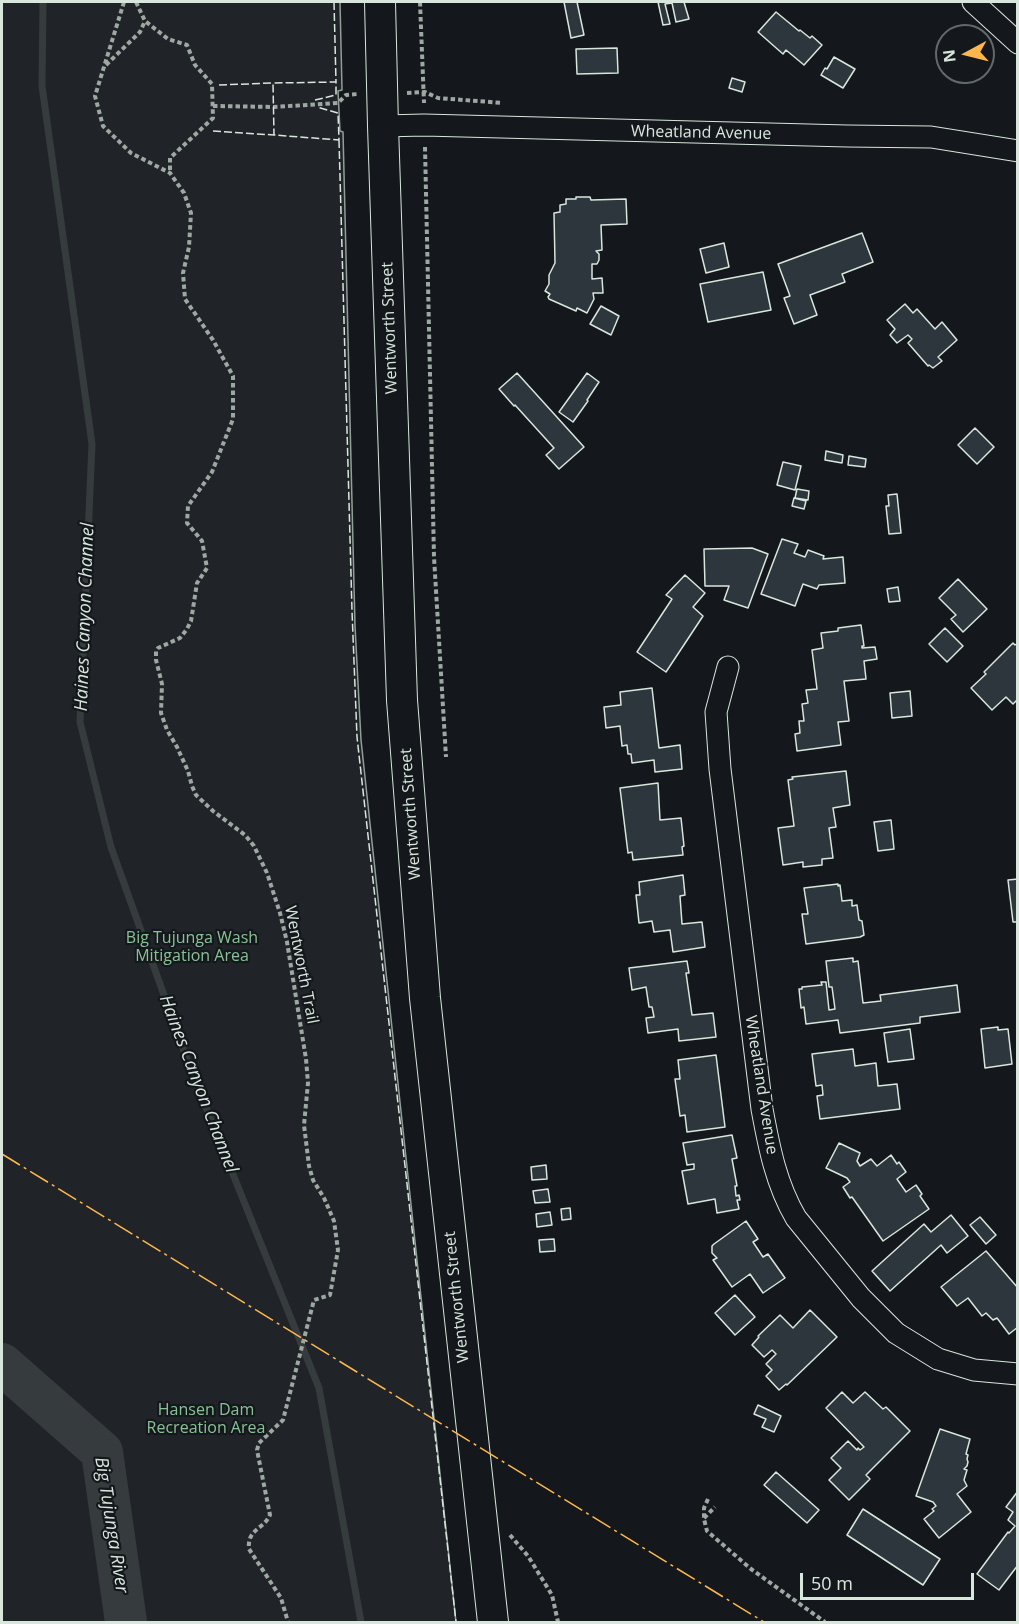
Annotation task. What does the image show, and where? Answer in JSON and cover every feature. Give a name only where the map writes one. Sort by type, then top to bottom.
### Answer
[{"type":"main road","name":"Wentworth Street","points":[[380,2],[402,688],[425,998],[493,1623]]},
{"type":"street","points":[[972,2],[1017,43]]},
{"type":"street","name":"Wheatland Avenue","points":[[383,126],[424,125],[931,137],[1017,151]]},
{"type":"street","name":"Wheatland Avenue","points":[[728,668],[716,712],[720,770],[762,1109],[769,1150],[788,1203],[796,1218],[861,1298],[896,1333],[938,1359],[974,1370],[1017,1374]]},
{"type":"path","points":[[124,2],[95,96],[103,126],[131,153],[170,173],[170,158],[213,118],[212,84],[195,65],[187,45],[168,39],[145,21],[136,2]]},
{"type":"path","points":[[420,2],[434,557],[446,758]]},
{"type":"path","points":[[104,67],[140,32],[145,21]]},
{"type":"path","points":[[213,106],[274,107],[338,103]]},
{"type":"path","name":"Wentworth Trail","points":[[170,173],[184,193],[191,213],[189,248],[183,273],[185,299],[213,340],[233,376],[233,418],[212,472],[188,506],[187,523],[202,541],[207,568],[197,583],[192,621],[188,629],[180,638],[156,651],[162,684],[161,712],[167,730],[188,771],[196,795],[245,835],[254,846],[267,873],[287,942],[305,1048],[308,1083],[304,1125],[309,1166],[334,1221],[338,1250],[330,1295],[314,1300],[283,1420],[259,1443],[257,1450],[270,1515],[268,1520],[251,1534],[248,1541],[249,1549],[281,1598],[288,1623]]},
{"type":"path","points":[[708,1499],[704,1508],[707,1531],[751,1569],[825,1623]]},
{"type":"path","points":[[704,1519],[715,1507]]},
{"type":"path","points":[[507,1532],[528,1556],[552,1595],[558,1623]]},
{"type":"green space","name":"Big Tujunga Wash Mitigation Area","points":[[2,2],[340,2],[342,90],[338,91],[340,131],[343,132],[355,626],[361,740],[456,1622],[2,1622]]},
{"type":"building","points":[[564,2],[577,2],[584,35],[571,38]]},
{"type":"building","points":[[658,2],[684,2],[689,19],[676,22],[672,3],[665,4],[670,24],[663,25]]},
{"type":"building","points":[[776,12],[799,31],[810,38],[812,36],[822,45],[804,65],[786,50],[783,54],[758,32]]},
{"type":"building","points":[[617,48],[618,73],[577,74],[576,49]]},
{"type":"building","points":[[834,57],[855,69],[843,88],[821,75]]},
{"type":"building","points":[[732,78],[745,82],[742,92],[729,88]]},
{"type":"building","points":[[576,197],[590,197],[591,200],[626,199],[627,224],[601,225],[602,250],[596,251],[599,254],[599,260],[597,264],[592,264],[592,279],[602,278],[603,293],[593,293],[594,299],[587,313],[577,308],[576,311],[549,299],[550,294],[545,291],[555,263],[554,213],[560,212],[560,205],[566,204],[566,199],[576,199]]},
{"type":"building","points":[[862,233],[873,262],[842,274],[845,282],[810,295],[817,315],[794,324],[784,298],[790,296],[778,264]]},
{"type":"building","points":[[724,243],[729,267],[706,273],[700,249]]},
{"type":"building","points":[[763,272],[771,310],[708,322],[700,284]]},
{"type":"building","points":[[905,304],[913,313],[917,309],[935,329],[942,322],[957,340],[938,357],[942,361],[933,368],[928,366],[908,343],[912,339],[908,335],[897,343],[890,335],[895,329],[887,320]]},
{"type":"building","points":[[601,306],[619,316],[611,335],[590,324]]},
{"type":"building","points":[[517,373],[584,447],[559,469],[546,455],[554,448],[499,389]]},
{"type":"building","points":[[587,373],[599,382],[573,422],[559,412]]},
{"type":"building","points":[[975,428],[994,447],[977,464],[958,445]]},
{"type":"building","points":[[826,451],[843,455],[842,463],[825,460]]},
{"type":"building","points":[[849,456],[866,459],[865,467],[848,465]]},
{"type":"building","points":[[783,462],[801,466],[795,490],[777,485]]},
{"type":"building","points":[[797,489],[809,491],[808,500],[795,498]]},
{"type":"building","points":[[897,494],[901,533],[889,534],[886,506],[889,506],[888,495]]},
{"type":"building","points":[[794,498],[806,501],[804,509],[792,506]]},
{"type":"building","points":[[782,539],[798,544],[794,553],[805,557],[808,550],[824,556],[823,559],[843,557],[845,583],[819,585],[817,589],[803,584],[795,606],[761,594]]},
{"type":"building","points":[[752,548],[768,554],[748,608],[724,600],[729,586],[705,586],[704,549]]},
{"type":"building","points":[[685,575],[705,593],[693,607],[703,616],[666,672],[637,652],[672,599],[666,595]]},
{"type":"building","points":[[958,579],[987,609],[963,632],[951,619],[956,615],[939,598]]},
{"type":"building","points":[[898,587],[900,601],[889,602],[887,589]]},
{"type":"building","points":[[861,625],[864,646],[862,648],[875,647],[877,659],[864,661],[866,679],[844,681],[849,721],[838,722],[841,745],[797,751],[795,734],[800,733],[799,721],[804,721],[802,704],[808,703],[806,690],[817,689],[812,650],[823,648],[821,633]]},
{"type":"building","points":[[945,628],[963,646],[947,662],[929,644]]},
{"type":"building","points":[[1013,643],[1015,645],[1018,643],[1018,699],[1013,704],[1006,697],[992,710],[971,688]]},
{"type":"building","points":[[652,688],[659,748],[680,745],[682,769],[655,772],[654,760],[632,763],[627,745],[622,746],[620,726],[606,728],[604,707],[621,705],[620,692]]},
{"type":"building","points":[[910,691],[912,716],[892,718],[890,693]]},
{"type":"building","points":[[846,771],[850,805],[833,808],[836,827],[829,828],[833,858],[822,859],[822,865],[803,867],[803,862],[783,865],[778,828],[794,826],[788,780],[793,779],[792,777]]},
{"type":"building","points":[[658,783],[660,820],[681,818],[683,855],[633,860],[632,852],[628,853],[620,788]]},
{"type":"building","points":[[891,820],[894,849],[878,851],[874,822]]},
{"type":"building","points":[[683,875],[685,895],[680,896],[682,924],[702,922],[705,947],[673,952],[670,930],[654,932],[652,921],[639,923],[636,895],[640,895],[639,882]]},
{"type":"building","points":[[1018,879],[1018,922],[1013,922],[1008,880]]},
{"type":"building","points":[[838,884],[842,901],[852,900],[852,906],[857,905],[864,935],[806,944],[802,914],[808,914],[804,888]]},
{"type":"building","points":[[853,958],[853,962],[858,961],[863,1003],[881,1001],[880,995],[957,985],[960,1012],[920,1017],[920,1023],[840,1033],[838,1020],[806,1024],[799,989],[822,985],[821,982],[826,982],[829,1010],[835,1009],[832,987],[829,987],[826,961]]},
{"type":"building","points":[[687,961],[689,973],[686,973],[692,1015],[713,1013],[716,1037],[679,1041],[678,1029],[648,1033],[646,1018],[654,1017],[652,1007],[649,1007],[646,987],[632,990],[629,968]]},
{"type":"building","points":[[998,1027],[998,1030],[1008,1029],[1012,1064],[985,1068],[981,1029]]},
{"type":"building","points":[[910,1029],[914,1059],[888,1062],[884,1033]]},
{"type":"building","points":[[853,1049],[855,1066],[876,1063],[878,1086],[897,1084],[900,1109],[820,1119],[817,1096],[823,1095],[822,1085],[816,1086],[812,1054]]},
{"type":"building","points":[[716,1055],[725,1127],[687,1132],[685,1115],[680,1116],[675,1079],[680,1079],[678,1060]]},
{"type":"building","points":[[732,1135],[737,1158],[732,1159],[737,1186],[735,1186],[736,1196],[739,1195],[740,1200],[737,1200],[739,1209],[717,1213],[715,1199],[688,1204],[682,1171],[694,1169],[694,1164],[687,1165],[683,1143]]},
{"type":"building","points":[[839,1143],[860,1153],[857,1161],[860,1166],[871,1159],[877,1166],[891,1155],[906,1172],[897,1179],[906,1192],[916,1185],[929,1209],[883,1241],[843,1187],[850,1182],[847,1178],[826,1168]]},
{"type":"building","points":[[546,1165],[547,1179],[532,1180],[531,1167]]},
{"type":"building","points":[[548,1189],[550,1202],[535,1203],[533,1191]]},
{"type":"building","points":[[570,1208],[571,1219],[562,1220],[561,1209]]},
{"type":"building","points":[[550,1212],[552,1225],[537,1227],[536,1214]]},
{"type":"building","points":[[951,1215],[968,1236],[947,1253],[941,1245],[890,1291],[872,1271],[924,1224],[931,1232]]},
{"type":"building","points":[[980,1217],[996,1235],[986,1244],[970,1225]]},
{"type":"building","points":[[746,1221],[758,1239],[753,1242],[763,1257],[768,1254],[785,1278],[763,1293],[750,1274],[732,1287],[713,1260],[717,1258],[712,1253],[712,1246]]},
{"type":"building","points":[[554,1239],[555,1251],[540,1252],[539,1240]]},
{"type":"building","points":[[986,1251],[1018,1288],[1018,1327],[1009,1334],[997,1318],[993,1320],[986,1313],[982,1316],[968,1298],[957,1306],[941,1287]]},
{"type":"building","points":[[735,1295],[755,1317],[735,1335],[715,1313]]},
{"type":"building","points":[[810,1310],[837,1337],[779,1390],[766,1376],[772,1370],[766,1364],[776,1354],[772,1350],[764,1357],[752,1345],[780,1315],[793,1328]]},
{"type":"building","points":[[842,1392],[853,1403],[865,1392],[883,1409],[886,1407],[910,1431],[866,1475],[870,1479],[849,1500],[829,1480],[841,1468],[831,1458],[848,1441],[857,1450],[864,1447],[826,1408]]},
{"type":"building","points":[[758,1405],[781,1416],[774,1432],[762,1427],[766,1419],[754,1414]]},
{"type":"building","points":[[940,1429],[970,1439],[966,1454],[968,1462],[964,1469],[967,1470],[964,1480],[967,1486],[957,1494],[971,1512],[939,1538],[924,1519],[934,1511],[932,1509],[936,1506],[933,1502],[916,1496]]},
{"type":"building","points":[[776,1472],[819,1510],[807,1523],[764,1485]]},
{"type":"building","points":[[1018,1491],[1018,1565],[999,1590],[977,1574],[1015,1526],[1008,1520],[1013,1512],[1006,1507]]},
{"type":"building","points":[[863,1509],[940,1559],[923,1585],[847,1535]]},
{"type":"waterway","name":"Haines Canyon Channel","points":[[43,2],[42,86],[92,444],[80,722],[111,847],[189,1065],[319,1388],[361,1622]]},
{"type":"waterway","name":"Big Tujunga River","points":[[2,1364],[102,1452],[126,1622]]},
{"type":"fence","points":[[334,2],[336,82]]},
{"type":"fence","points":[[315,100],[336,95],[336,82],[273,83],[274,135],[339,140],[338,113],[317,107]]},
{"type":"fence","points":[[219,85],[273,83]]},
{"type":"fence","points":[[213,131],[274,135]]},
{"type":"fence","points":[[339,140],[357,737],[456,1622]]},
{"type":"power","points":[[2,1154],[764,1622]]},
{"type":"park label","name":"Hansen Dam Recreation Area","points":[[206,1419]]}]
